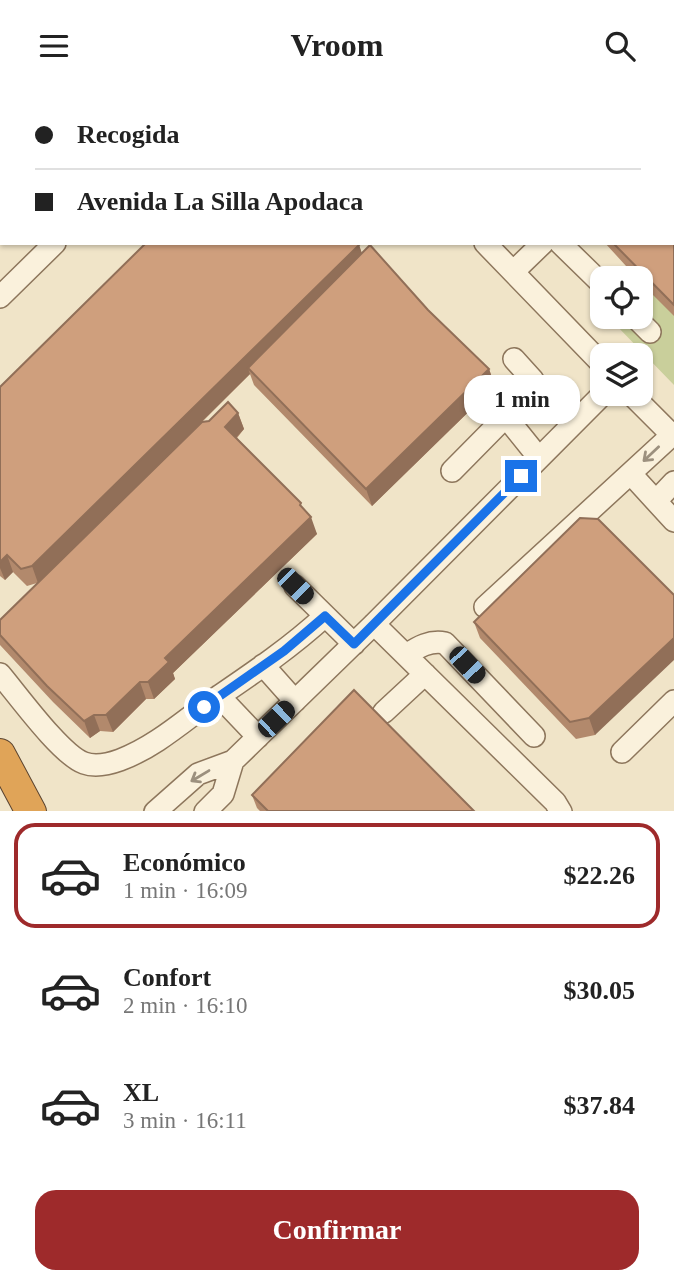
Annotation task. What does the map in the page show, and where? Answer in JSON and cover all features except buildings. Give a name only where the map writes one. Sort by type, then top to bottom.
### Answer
[{"type":"highway","points":[[0,754],[31,811]]},
{"type":"street","points":[[0,297],[53,245]]},
{"type":"street","points":[[487,245],[590,352]]},
{"type":"street","points":[[513,272],[541,245]]},
{"type":"street","points":[[562,245],[590,272]]},
{"type":"street","points":[[646,329],[650,333]]},
{"type":"street","points":[[452,471],[530,392],[533,380],[514,359]]},
{"type":"street","points":[[155,811],[198,774],[233,761],[354,644],[591,406]]},
{"type":"street","points":[[485,607],[673,436],[643,406]]},
{"type":"street","points":[[506,417],[539,458]]},
{"type":"street","points":[[631,474],[674,521]]},
{"type":"street","points":[[656,501],[674,482]]},
{"type":"street","points":[[295,586],[354,644]]},
{"type":"street","points":[[0,674],[77,760],[87,764],[106,764],[121,760],[154,742],[299,640],[325,616]]},
{"type":"street","points":[[374,624],[555,802],[561,811]]},
{"type":"street","points":[[406,655],[422,645],[436,641],[445,643],[534,736]]},
{"type":"street","points":[[263,665],[295,701]]},
{"type":"street","points":[[384,712],[425,674]]},
{"type":"street","points":[[219,696],[258,737]]},
{"type":"street","points":[[622,752],[674,701]]},
{"type":"street","points":[[205,811],[223,794],[233,761]]},
{"type":"green space","points":[[653,294],[674,315],[674,385],[653,363],[653,343],[633,343],[620,329],[653,329]]},
{"type":"route","points":[[204,707],[299,640],[325,616],[354,644],[521,476]]}]
